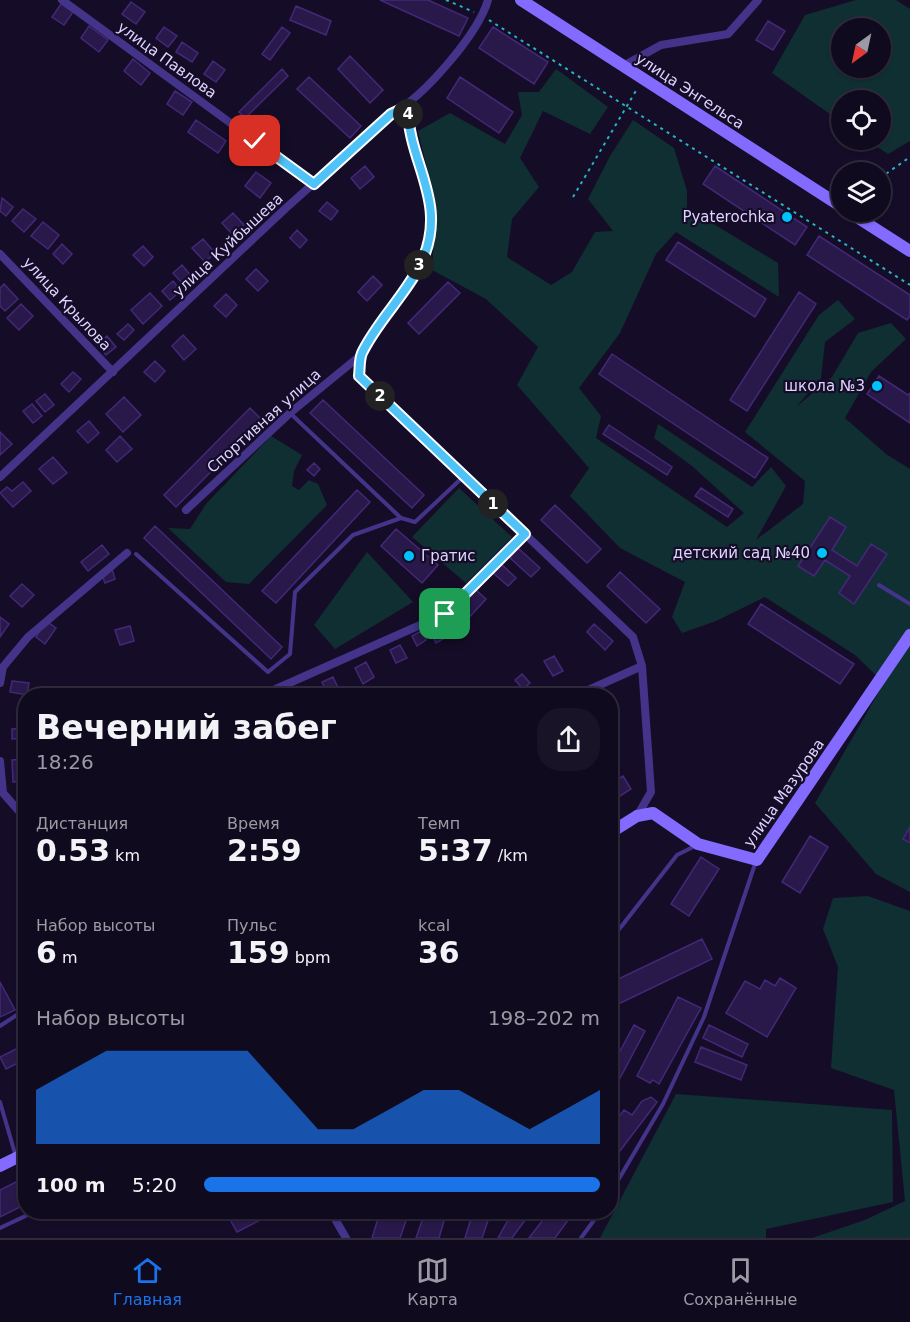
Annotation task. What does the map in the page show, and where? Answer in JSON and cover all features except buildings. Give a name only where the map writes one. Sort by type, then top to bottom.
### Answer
[{"type":"street","name":"улица Павлова","points":[[62,0],[314,184]]},
{"type":"street","name":"улица Куйбышева","points":[[0,477],[314,184],[391,114],[408,106],[468,39],[483,16],[488,0]]},
{"type":"street","points":[[623,66],[661,45],[728,34],[758,0]]},
{"type":"street","name":"улица Энгельса","points":[[524,1],[831,200]]},
{"type":"street","name":"Спортивная улица","points":[[186,510],[290,413],[361,355],[422,261],[432,217],[426,180],[408,128],[408,106]]},
{"type":"street","points":[[865,222],[910,251]]},
{"type":"street","name":"улица Крылова","points":[[0,255],[15,267],[113,372]]},
{"type":"street","points":[[361,355],[359,376],[633,637],[642,666],[651,792],[637,816],[618,828]]},
{"type":"street","points":[[278,688],[445,614],[525,534]]},
{"type":"street","points":[[0,683],[3,667],[27,637],[132,553]]},
{"type":"street","name":"улица Мазурова","points":[[637,816],[653,813],[698,844],[757,860],[910,635]]},
{"type":"street","points":[[593,688],[642,666]]},
{"type":"street","points":[[0,761],[3,794],[18,810]]},
{"type":"street","points":[[0,1166],[18,1157]]},
{"type":"street","points":[[335,1219],[346,1238]]},
{"type":"lane","points":[[290,413],[401,518],[415,522],[464,476]]},
{"type":"lane","points":[[132,553],[268,672],[290,654],[295,592],[353,535],[401,518]]},
{"type":"lane","points":[[879,585],[910,604]]},
{"type":"lane","points":[[618,931],[677,855],[698,844]]},
{"type":"lane","points":[[618,1180],[663,1104],[704,1017],[757,860]]},
{"type":"lane","points":[[0,1026],[18,1014]]},
{"type":"lane","points":[[0,1102],[18,1147]]},
{"type":"lane","points":[[0,1228],[19,1219]]},
{"type":"lane","points":[[581,1238],[595,1219]]},
{"type":"path","points":[[446,0],[483,16],[910,285]]},
{"type":"path","points":[[573,197],[643,79]]},
{"type":"path","points":[[891,170],[910,157]]},
{"type":"green space","points":[[856,0],[896,0],[910,9],[910,141],[888,154],[882,150],[891,150],[891,90],[831,90],[831,115],[772,73],[805,15]]},
{"type":"green space","points":[[556,69],[608,107],[590,134],[543,111],[520,158],[539,187],[512,219],[507,257],[551,285],[572,272],[595,232],[613,231],[588,199],[610,156],[633,120],[674,148],[687,191],[687,208],[778,263],[779,297],[676,232],[656,254],[620,333],[579,388],[601,416],[596,438],[727,527],[744,513],[692,466],[654,438],[658,424],[752,487],[771,467],[786,486],[756,540],[803,504],[805,481],[745,432],[819,315],[838,300],[855,319],[825,342],[821,378],[796,407],[832,377],[858,333],[891,323],[906,339],[871,372],[845,418],[886,454],[910,469],[910,892],[876,874],[815,803],[884,683],[855,655],[765,597],[716,621],[682,633],[672,617],[685,582],[620,548],[570,496],[589,468],[517,385],[538,347],[486,299],[432,270],[436,205],[418,131],[450,113],[505,144],[522,115],[518,92],[539,92]]},
{"type":"green space","points":[[271,436],[302,455],[294,471],[292,486],[299,490],[309,480],[318,484],[327,505],[249,584],[226,582],[168,528],[190,529],[206,504]]},
{"type":"green space","points":[[459,488],[512,537],[466,583],[412,537]]},
{"type":"green space","points":[[367,552],[413,602],[335,649],[314,625]]},
{"type":"green space","points":[[868,896],[910,911],[910,1238],[812,1238],[865,1220],[905,1201],[894,1090],[831,1068],[838,967],[823,929],[833,898]]},
{"type":"green space","points":[[676,1094],[892,1110],[893,1202],[766,1229],[766,1238],[600,1238],[610,1219],[618,1219],[618,1204]]},
{"type":"place","name":"Pyaterochka","points":[[787,217]]},
{"type":"place","name":"школа №3","points":[[877,386]]},
{"type":"place","name":"детский сад №40","points":[[822,553]]},
{"type":"place","name":"Гратис","points":[[409,556]]},
{"type":"route","points":[[255,141],[314,184],[391,114],[408,106],[408,128],[426,180],[432,217],[422,261],[361,355],[359,376],[525,534],[445,614]]}]
